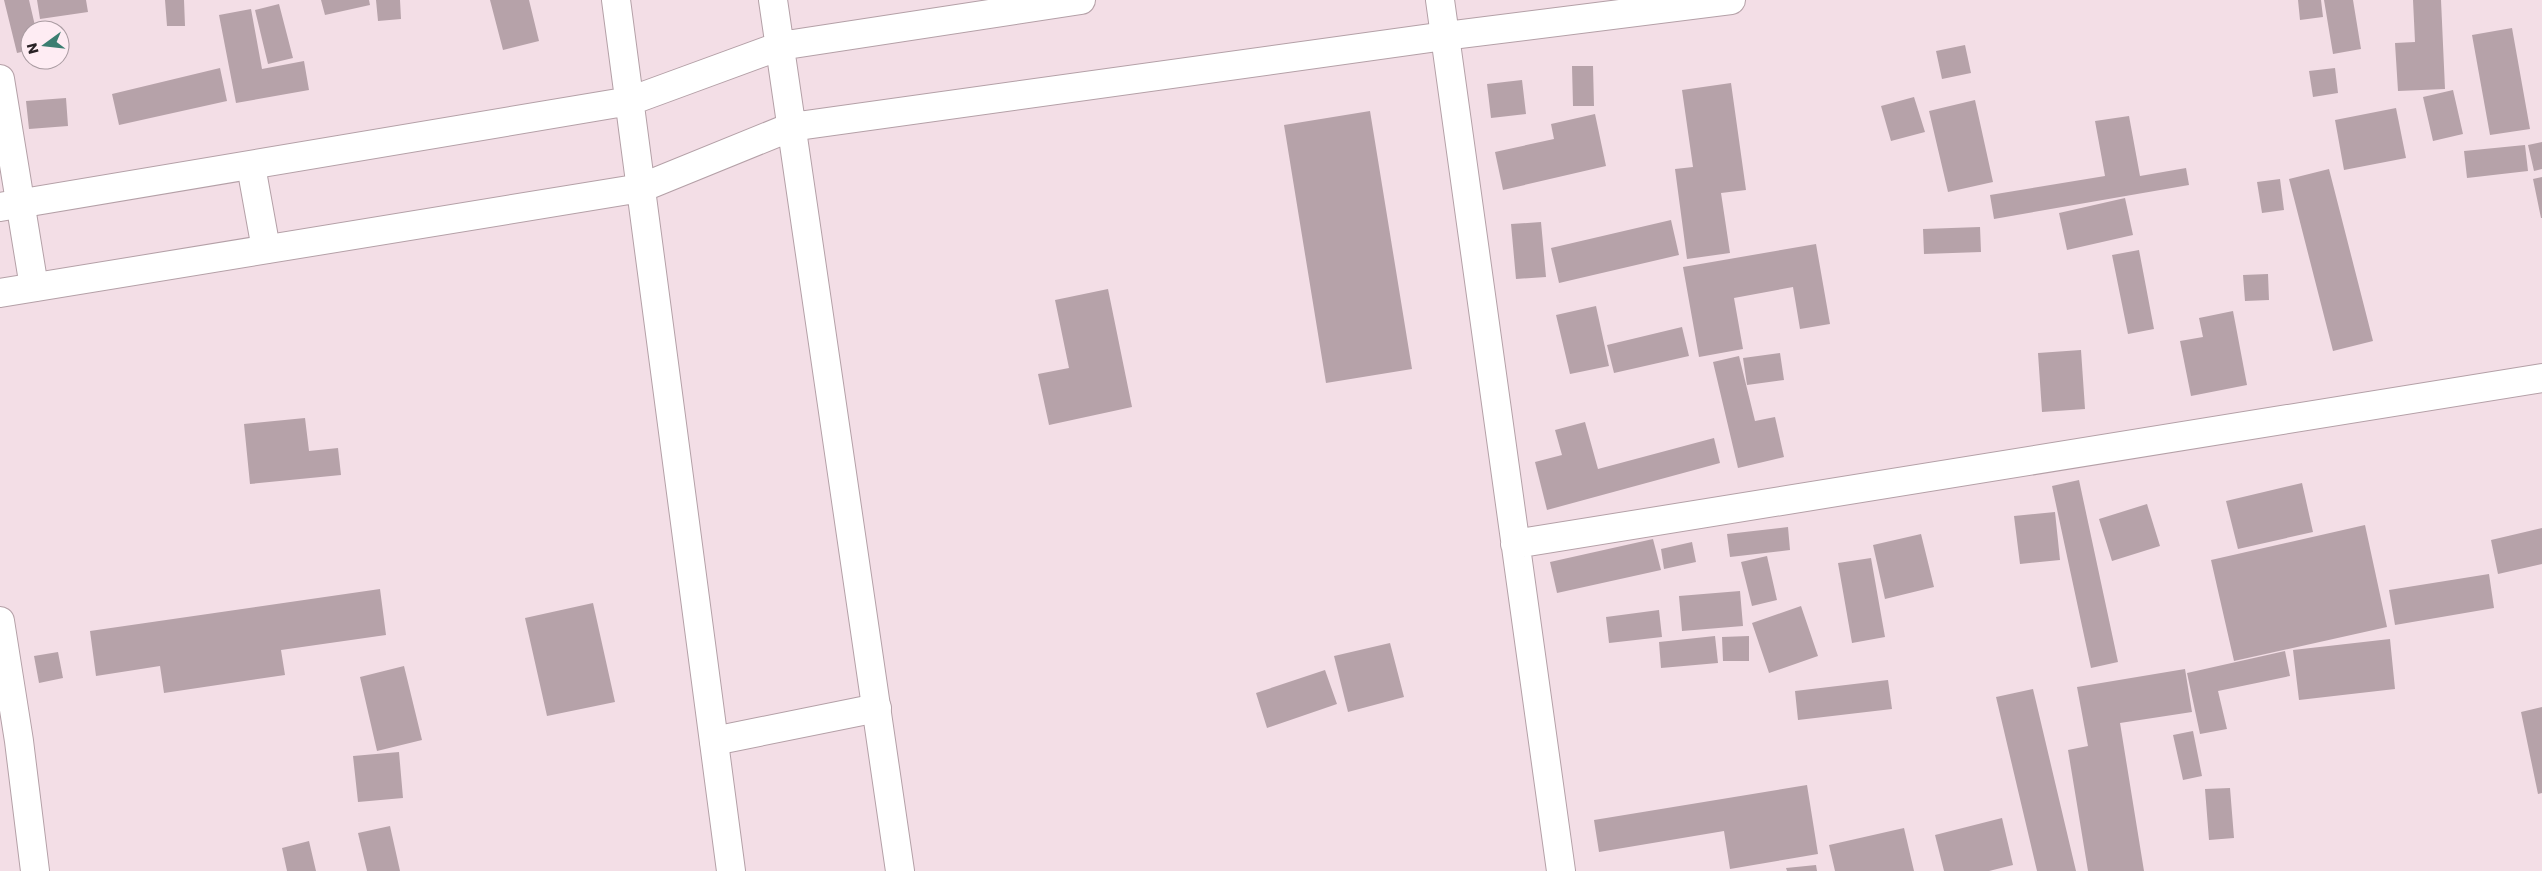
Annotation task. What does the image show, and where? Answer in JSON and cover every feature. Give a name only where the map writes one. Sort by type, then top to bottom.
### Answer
[{"type":"street","points":[[616,0],[731,871]]},
{"type":"street","points":[[773,0],[900,871]]},
{"type":"street","points":[[10,206],[630,101],[780,46],[1081,0]]},
{"type":"street","points":[[1440,0],[1561,871]]},
{"type":"street","points":[[0,293],[641,188],[791,127],[1445,36],[1730,0]]},
{"type":"street","points":[[0,79],[10,206],[34,287]]},
{"type":"street","points":[[251,166],[266,249]]},
{"type":"street","points":[[1515,544],[2542,378]]},
{"type":"street","points":[[0,621],[9,742],[35,871]]},
{"type":"street","points":[[714,741],[877,708]]},
{"type":"building","points":[[4,0],[29,0],[34,20],[20,20],[20,52],[17,53]]},
{"type":"building","points":[[37,0],[86,0],[88,12],[40,19]]},
{"type":"building","points":[[165,0],[184,0],[185,26],[167,26]]},
{"type":"building","points":[[321,0],[369,0],[370,5],[325,15]]},
{"type":"building","points":[[376,0],[400,0],[401,19],[378,21]]},
{"type":"building","points":[[490,0],[529,0],[539,41],[503,50]]},
{"type":"building","points":[[2298,0],[2321,0],[2323,17],[2300,20]]},
{"type":"building","points":[[2324,0],[2353,0],[2361,49],[2333,54]]},
{"type":"building","points":[[2413,0],[2441,0],[2445,89],[2398,91],[2395,43],[2415,42]]},
{"type":"building","points":[[279,4],[293,58],[268,64],[255,10]]},
{"type":"building","points":[[251,9],[262,69],[304,61],[309,90],[236,103],[219,15]]},
{"type":"building","points":[[2512,28],[2530,129],[2490,135],[2472,35]]},
{"type":"building","points":[[1965,45],[1971,73],[1942,79],[1936,51]]},
{"type":"building","points":[[1572,66],[1593,66],[1594,106],[1573,106]]},
{"type":"building","points":[[220,68],[227,101],[119,125],[112,94]]},
{"type":"building","points":[[2335,68],[2338,93],[2313,97],[2309,71]]},
{"type":"building","points":[[1522,80],[1526,114],[1491,118],[1487,84]]},
{"type":"building","points":[[1731,83],[1746,190],[1721,193],[1730,253],[1687,259],[1675,169],[1693,167],[1682,90]]},
{"type":"building","points":[[2453,90],[2463,134],[2433,141],[2423,97]]},
{"type":"building","points":[[1914,97],[1925,132],[1891,141],[1881,106]]},
{"type":"building","points":[[66,98],[68,126],[29,129],[26,101]]},
{"type":"building","points":[[1975,100],[1993,182],[1948,192],[1929,111]]},
{"type":"building","points":[[2396,108],[2406,158],[2344,170],[2335,120]]},
{"type":"building","points":[[1370,111],[1412,369],[1326,383],[1284,125]]},
{"type":"building","points":[[1595,114],[1606,166],[1503,190],[1495,152],[1554,139],[1551,124]]},
{"type":"building","points":[[2129,116],[2140,176],[2186,168],[2189,185],[1994,219],[1990,195],[2105,176],[2095,121]]},
{"type":"building","points":[[2542,142],[2542,169],[2534,171],[2528,145]]},
{"type":"building","points":[[2525,145],[2528,171],[2467,178],[2464,151]]},
{"type":"building","points":[[2329,169],[2373,341],[2333,351],[2289,179]]},
{"type":"building","points":[[2542,177],[2542,218],[2541,218],[2533,179]]},
{"type":"building","points":[[2280,179],[2284,210],[2262,213],[2257,182]]},
{"type":"building","points":[[2125,198],[2133,235],[2067,250],[2059,213]]},
{"type":"building","points":[[1671,220],[1679,255],[1559,283],[1551,248]]},
{"type":"building","points":[[1541,222],[1546,277],[1516,279],[1511,224]]},
{"type":"building","points":[[1980,227],[1981,252],[1924,254],[1923,229]]},
{"type":"building","points":[[1816,244],[1830,324],[1800,329],[1793,287],[1734,298],[1743,349],[1699,357],[1683,267]]},
{"type":"building","points":[[2139,250],[2154,329],[2128,334],[2112,255]]},
{"type":"building","points":[[2268,274],[2269,300],[2245,301],[2243,275]]},
{"type":"building","points":[[1108,289],[1132,407],[1049,425],[1038,374],[1069,368],[1055,300]]},
{"type":"building","points":[[1596,306],[1609,366],[1570,374],[1556,315]]},
{"type":"building","points":[[2233,311],[2247,385],[2191,396],[2180,341],[2203,337],[2199,318]]},
{"type":"building","points":[[1682,327],[1689,356],[1614,373],[1607,345]]},
{"type":"building","points":[[2081,350],[2085,409],[2042,412],[2038,353]]},
{"type":"building","points":[[1780,353],[1784,380],[1747,385],[1743,358]]},
{"type":"building","points":[[1739,356],[1755,421],[1775,417],[1784,457],[1738,468],[1713,362]]},
{"type":"building","points":[[305,418],[309,451],[338,448],[341,475],[250,484],[244,424]]},
{"type":"building","points":[[1585,422],[1598,469],[1714,438],[1720,463],[1547,510],[1535,462],[1562,455],[1555,430]]},
{"type":"building","points":[[2079,480],[2118,662],[2091,668],[2052,486]]},
{"type":"building","points":[[2302,483],[2313,532],[2238,549],[2226,501]]},
{"type":"building","points":[[2147,504],[2160,546],[2112,561],[2099,519]]},
{"type":"building","points":[[2055,512],[2060,560],[2020,564],[2014,516]]},
{"type":"building","points":[[2365,525],[2387,627],[2234,661],[2211,560]]},
{"type":"building","points":[[1788,527],[1790,550],[1730,557],[1727,534]]},
{"type":"building","points":[[2542,528],[2542,564],[2498,574],[2491,540]]},
{"type":"building","points":[[1921,534],[1934,587],[1885,599],[1873,545]]},
{"type":"building","points":[[1653,539],[1661,570],[1557,593],[1550,562]]},
{"type":"building","points":[[1692,542],[1696,562],[1664,569],[1661,549]]},
{"type":"building","points":[[1767,556],[1777,600],[1752,606],[1741,562]]},
{"type":"building","points":[[1871,558],[1885,637],[1852,643],[1838,563]]},
{"type":"building","points":[[2489,574],[2494,608],[2395,625],[2389,590]]},
{"type":"building","points":[[380,589],[386,635],[281,650],[285,675],[164,693],[160,666],[96,676],[90,631]]},
{"type":"building","points":[[1740,591],[1743,626],[1682,631],[1679,596]]},
{"type":"building","points":[[593,603],[615,702],[547,716],[525,618]]},
{"type":"building","points":[[1801,606],[1818,656],[1769,673],[1752,623]]},
{"type":"building","points":[[1659,610],[1662,637],[1609,643],[1606,617]]},
{"type":"building","points":[[1715,636],[1718,663],[1661,668],[1659,642]]},
{"type":"building","points":[[1749,636],[1749,661],[1723,661],[1722,637]]},
{"type":"building","points":[[2390,639],[2395,689],[2299,700],[2293,650]]},
{"type":"building","points":[[1390,643],[1404,697],[1348,712],[1334,656]]},
{"type":"building","points":[[2285,651],[2290,676],[2218,691],[2227,729],[2200,734],[2187,673]]},
{"type":"building","points":[[58,652],[63,678],[39,683],[34,656]]},
{"type":"building","points":[[404,666],[422,740],[377,751],[360,677]]},
{"type":"building","points":[[2185,669],[2192,712],[2120,723],[2144,871],[2088,871],[2068,750],[2088,746],[2077,687]]},
{"type":"building","points":[[1325,670],[1337,704],[1267,728],[1256,693]]},
{"type":"building","points":[[1888,680],[1892,709],[1798,720],[1795,691]]},
{"type":"building","points":[[2033,689],[2076,871],[2037,871],[1996,697]]},
{"type":"building","points":[[2542,707],[2542,793],[2538,794],[2521,712]]},
{"type":"building","points":[[2193,731],[2202,776],[2183,780],[2173,735]]},
{"type":"building","points":[[399,752],[403,798],[358,802],[353,756]]},
{"type":"building","points":[[1807,785],[1818,854],[1730,869],[1724,831],[1599,852],[1594,820]]},
{"type":"building","points":[[2230,788],[2234,838],[2209,840],[2205,789]]},
{"type":"building","points":[[2002,818],[2013,865],[1989,871],[1944,871],[1935,835]]},
{"type":"building","points":[[390,826],[400,871],[367,871],[358,833]]},
{"type":"building","points":[[1904,828],[1914,871],[1835,871],[1829,845]]},
{"type":"building","points":[[309,841],[316,871],[287,871],[282,848]]},
{"type":"building","points":[[1816,865],[1817,871],[1787,871],[1786,868]]}]
